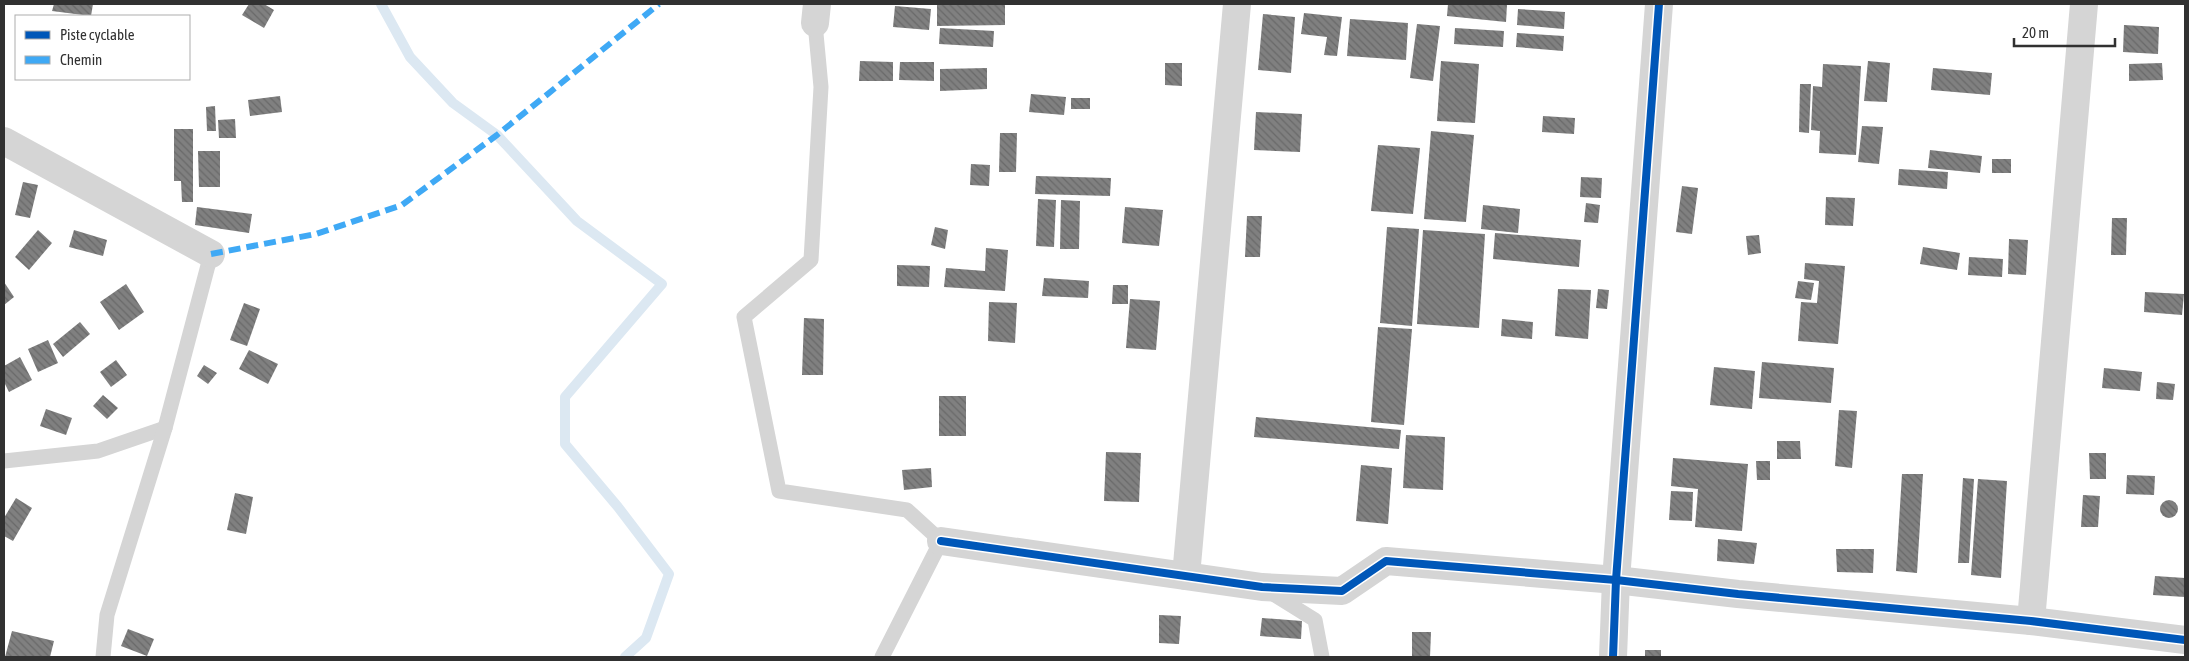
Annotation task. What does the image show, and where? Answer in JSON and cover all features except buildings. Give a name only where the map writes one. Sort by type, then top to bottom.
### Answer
[{"type":"street","points":[[1186,576],[1237,4]]},
{"type":"street","points":[[1610,654],[1659,4]]},
{"type":"street","points":[[2032,621],[2084,4]]},
{"type":"street","points":[[4,141],[211,254]]},
{"type":"street","points":[[941,541],[1262,588],[1342,591],[1386,561],[1616,580],[1738,594],[2032,621],[2185,640]]},
{"type":"lane","points":[[816,13],[821,87],[811,260],[744,317],[780,491],[907,510],[941,541],[882,657]]},
{"type":"lane","points":[[103,657],[107,615],[165,428],[211,254]]},
{"type":"lane","points":[[4,462],[98,451],[165,428]]},
{"type":"lane","points":[[1262,588],[1315,620],[1322,657]]},
{"type":"waterway","points":[[381,4],[410,57],[453,103],[497,135],[577,221],[662,284],[565,397],[565,444],[618,507],[669,574],[646,638],[625,657]]},
{"type":"marked path","points":[[211,254],[316,234],[402,205],[497,135],[659,4]]},
{"type":"cycle path","points":[[1613,657],[1616,580],[1659,4]]},
{"type":"cycle path","points":[[941,541],[1262,587],[1342,591],[1386,561],[1616,580],[1738,594],[2031,621],[2185,640]]}]
